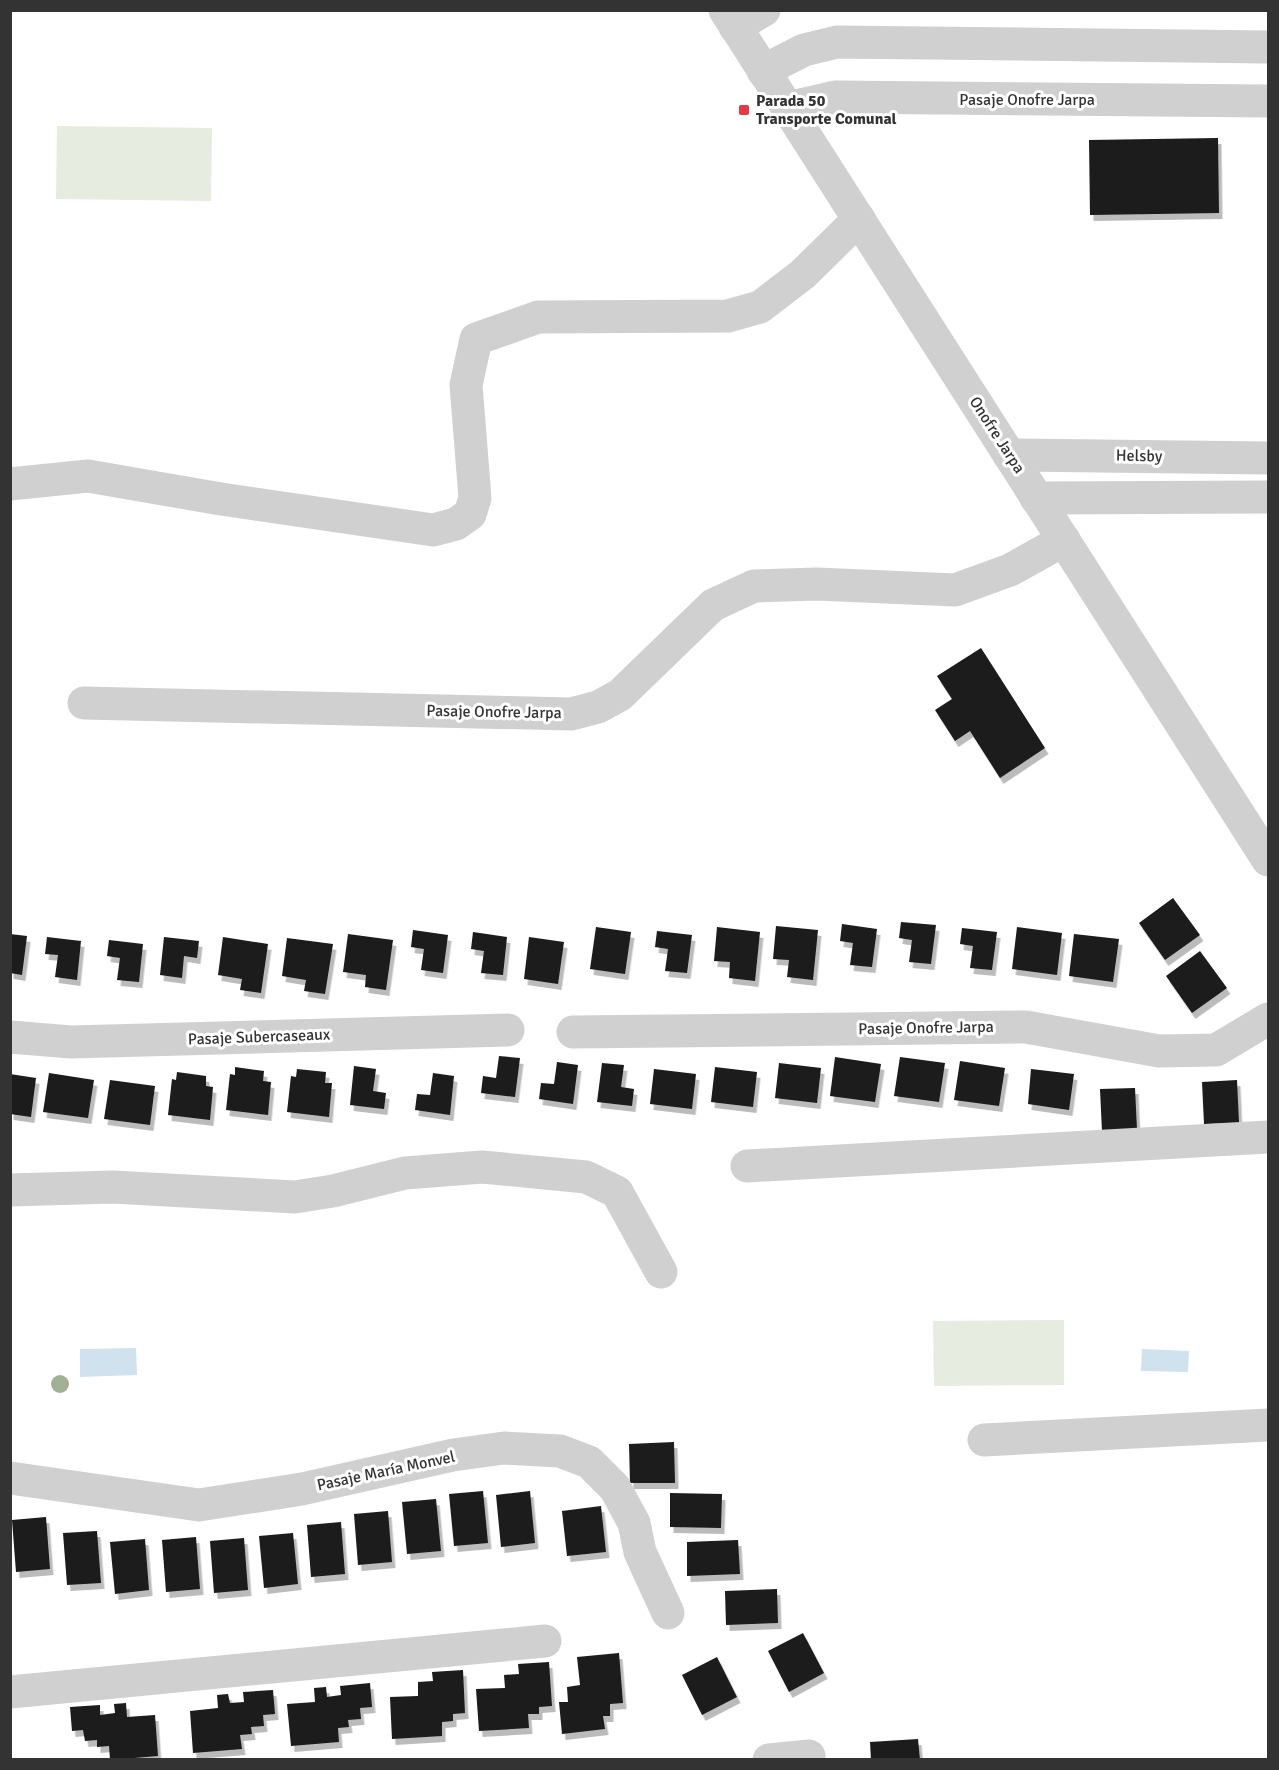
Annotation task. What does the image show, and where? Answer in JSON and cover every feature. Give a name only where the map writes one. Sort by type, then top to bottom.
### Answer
[{"type":"street","points":[[730,19],[764,10]]},
{"type":"street","name":"Onofre Jarpa","points":[[730,19],[1269,860]]},
{"type":"street","points":[[763,71],[804,50],[837,42],[1269,47]]},
{"type":"street","name":"Pasaje Onofre Jarpa","points":[[787,108],[835,98],[1269,101]]},
{"type":"street","points":[[10,484],[88,476],[221,499],[433,530],[456,524],[470,514],[475,498],[466,385],[476,339],[538,318],[728,316],[760,307],[803,274],[858,219]]},
{"type":"street","name":"Helsby","points":[[1009,455],[1269,458]]},
{"type":"street","points":[[1036,498],[1269,497]]},
{"type":"street","name":"Pasaje Onofre Jarpa","points":[[84,703],[571,714],[598,707],[620,695],[713,605],[754,586],[817,584],[955,590],[1010,570],[1064,540]]},
{"type":"street","name":"Pasaje Onofre Jarpa","points":[[573,1032],[1026,1027],[1159,1051],[1216,1050],[1269,1019]]},
{"type":"street","name":"Pasaje Subercaseaux","points":[[10,1037],[71,1042],[508,1030]]},
{"type":"street","points":[[747,1166],[1269,1137]]},
{"type":"street","points":[[10,1190],[113,1187],[295,1197],[333,1191],[405,1173],[482,1167],[586,1177],[617,1192],[661,1272]]},
{"type":"street","points":[[984,1440],[1269,1425]]},
{"type":"street","name":"Pasaje María Monvel","points":[[10,1478],[199,1505],[302,1489],[453,1455],[504,1448],[560,1451],[590,1462],[615,1488],[634,1523],[640,1552],[668,1613]]},
{"type":"street","points":[[10,1692],[545,1641]]},
{"type":"shaded area","points":[[57,126],[212,128],[211,201],[56,199]]},
{"type":"shaded area","points":[[1064,1320],[1064,1385],[934,1386],[933,1321]]},
{"type":"water","points":[[136,1348],[137,1375],[80,1377],[80,1349]]},
{"type":"water","points":[[1142,1349],[1189,1351],[1188,1372],[1141,1371]]},
{"type":"building","points":[[1218,138],[1219,213],[1090,215],[1089,140]]},
{"type":"building","points":[[981,648],[1045,748],[1000,778],[970,731],[955,741],[935,710],[952,699],[937,676]]},
{"type":"building","points":[[1173,898],[1200,935],[1165,960],[1139,923]]},
{"type":"building","points":[[901,922],[936,925],[931,964],[909,962],[912,940],[899,938]]},
{"type":"building","points":[[842,924],[877,929],[872,967],[850,965],[853,943],[840,941]]},
{"type":"building","points":[[776,926],[818,930],[813,980],[787,977],[789,960],[773,959]]},
{"type":"building","points":[[596,927],[631,932],[625,974],[590,969]]},
{"type":"building","points":[[717,927],[760,932],[755,981],[729,978],[730,962],[714,961]]},
{"type":"building","points":[[1017,927],[1062,933],[1057,975],[1012,969]]},
{"type":"building","points":[[962,928],[997,932],[992,970],[970,968],[973,946],[960,944]]},
{"type":"building","points":[[413,930],[448,935],[443,973],[421,970],[424,949],[411,947]]},
{"type":"building","points":[[657,931],[692,935],[687,973],[665,971],[668,949],[655,947]]},
{"type":"building","points":[[473,932],[507,937],[503,975],[481,973],[484,951],[471,949]]},
{"type":"building","points":[[10,934],[27,936],[22,975],[10,973]]},
{"type":"building","points":[[348,934],[393,940],[386,990],[365,987],[366,975],[343,972]]},
{"type":"building","points":[[1074,934],[1119,939],[1113,982],[1069,976]]},
{"type":"building","points":[[47,937],[81,941],[77,980],[55,977],[58,955],[45,954]]},
{"type":"building","points":[[164,937],[199,941],[197,958],[184,956],[182,978],[160,975]]},
{"type":"building","points":[[223,937],[268,944],[261,993],[240,990],[242,979],[218,975]]},
{"type":"building","points":[[529,937],[564,942],[558,984],[524,979]]},
{"type":"building","points":[[287,938],[333,944],[325,994],[304,991],[306,980],[282,976]]},
{"type":"building","points":[[109,940],[143,944],[139,982],[117,980],[120,958],[107,956]]},
{"type":"building","points":[[1200,951],[1227,988],[1192,1013],[1166,976]]},
{"type":"building","points":[[499,1056],[520,1058],[515,1097],[481,1093],[483,1076],[496,1078]]},
{"type":"building","points":[[835,1057],[881,1064],[875,1102],[830,1096]]},
{"type":"building","points":[[900,1057],[945,1063],[939,1102],[894,1096]]},
{"type":"building","points":[[960,1061],[1005,1068],[999,1106],[954,1100]]},
{"type":"building","points":[[557,1062],[578,1065],[573,1104],[539,1099],[541,1083],[554,1084]]},
{"type":"building","points":[[602,1063],[624,1065],[621,1087],[634,1089],[632,1106],[597,1102]]},
{"type":"building","points":[[779,1063],[821,1068],[817,1103],[775,1098]]},
{"type":"building","points":[[354,1066],[376,1069],[373,1091],[386,1093],[384,1109],[350,1105]]},
{"type":"building","points":[[235,1067],[264,1071],[263,1081],[271,1082],[268,1115],[226,1110],[230,1074],[235,1075]]},
{"type":"building","points":[[715,1067],[757,1072],[753,1107],[711,1102]]},
{"type":"building","points":[[297,1069],[326,1072],[325,1083],[332,1083],[329,1117],[287,1112],[291,1076],[296,1077]]},
{"type":"building","points":[[654,1069],[696,1074],[692,1109],[650,1104]]},
{"type":"building","points":[[1031,1069],[1074,1074],[1069,1110],[1028,1104]]},
{"type":"building","points":[[177,1072],[206,1076],[206,1086],[213,1087],[210,1120],[168,1115],[172,1079],[176,1080]]},
{"type":"building","points":[[49,1073],[94,1080],[88,1118],[43,1112]]},
{"type":"building","points":[[433,1073],[454,1076],[450,1115],[415,1110],[417,1094],[430,1095]]},
{"type":"building","points":[[10,1074],[36,1078],[31,1117],[10,1114]]},
{"type":"building","points":[[110,1080],[155,1086],[150,1125],[104,1119]]},
{"type":"building","points":[[1237,1080],[1239,1123],[1204,1124],[1202,1082]]},
{"type":"building","points":[[1135,1088],[1137,1130],[1102,1132],[1100,1089]]},
{"type":"building","points":[[674,1442],[675,1483],[630,1483],[629,1444]]},
{"type":"building","points":[[483,1491],[488,1543],[454,1546],[449,1494]]},
{"type":"building","points":[[530,1491],[535,1543],[501,1547],[496,1495]]},
{"type":"building","points":[[670,1493],[722,1494],[721,1528],[670,1527]]},
{"type":"building","points":[[436,1499],[441,1551],[407,1554],[402,1502]]},
{"type":"building","points":[[601,1506],[606,1552],[567,1556],[562,1511]]},
{"type":"building","points":[[388,1511],[392,1562],[358,1565],[354,1514]]},
{"type":"building","points":[[46,1517],[50,1569],[16,1572],[12,1520]]},
{"type":"building","points":[[341,1522],[345,1574],[311,1577],[307,1525]]},
{"type":"building","points":[[97,1531],[101,1583],[67,1585],[63,1533]]},
{"type":"building","points":[[293,1533],[298,1584],[264,1588],[259,1536]]},
{"type":"building","points":[[196,1537],[200,1589],[166,1592],[162,1540]]},
{"type":"building","points":[[244,1538],[248,1590],[214,1593],[210,1541]]},
{"type":"building","points":[[145,1539],[149,1590],[115,1594],[110,1542]]},
{"type":"building","points":[[738,1540],[740,1574],[687,1576],[687,1542]]},
{"type":"building","points":[[777,1589],[778,1623],[726,1625],[725,1591]]},
{"type":"building","points":[[803,1633],[824,1673],[789,1692],[768,1651]]},
{"type":"building","points":[[619,1653],[623,1703],[610,1704],[610,1716],[603,1716],[605,1729],[562,1734],[559,1702],[568,1702],[567,1687],[580,1685],[577,1657]]},
{"type":"building","points":[[717,1657],[737,1697],[702,1715],[682,1675]]},
{"type":"building","points":[[549,1662],[552,1706],[539,1707],[539,1714],[528,1714],[529,1728],[479,1731],[476,1689],[505,1688],[504,1675],[519,1674],[518,1664]]},
{"type":"building","points":[[463,1670],[465,1713],[453,1714],[453,1721],[442,1722],[442,1736],[392,1739],[390,1697],[418,1696],[418,1682],[433,1681],[432,1672]]},
{"type":"building","points":[[370,1683],[372,1707],[360,1708],[361,1719],[348,1720],[349,1727],[338,1728],[339,1742],[291,1746],[287,1704],[315,1702],[314,1688],[326,1687],[327,1697],[341,1695],[340,1686]]},
{"type":"building","points":[[273,1690],[275,1714],[263,1715],[264,1726],[251,1727],[252,1734],[240,1735],[242,1749],[193,1753],[190,1711],[218,1708],[217,1695],[228,1694],[230,1703],[244,1702],[243,1692]]},
{"type":"building","points":[[126,1703],[127,1717],[155,1715],[158,1756],[110,1760],[109,1746],[97,1747],[97,1740],[85,1741],[83,1730],[72,1731],[70,1707],[100,1705],[100,1715],[115,1713],[114,1704]]},
{"type":"building","points":[[918,1739],[920,1760],[871,1760],[870,1742]]},
{"type":"place","name":"Parada 50 Transporte Comunal","points":[[744,110]]}]
